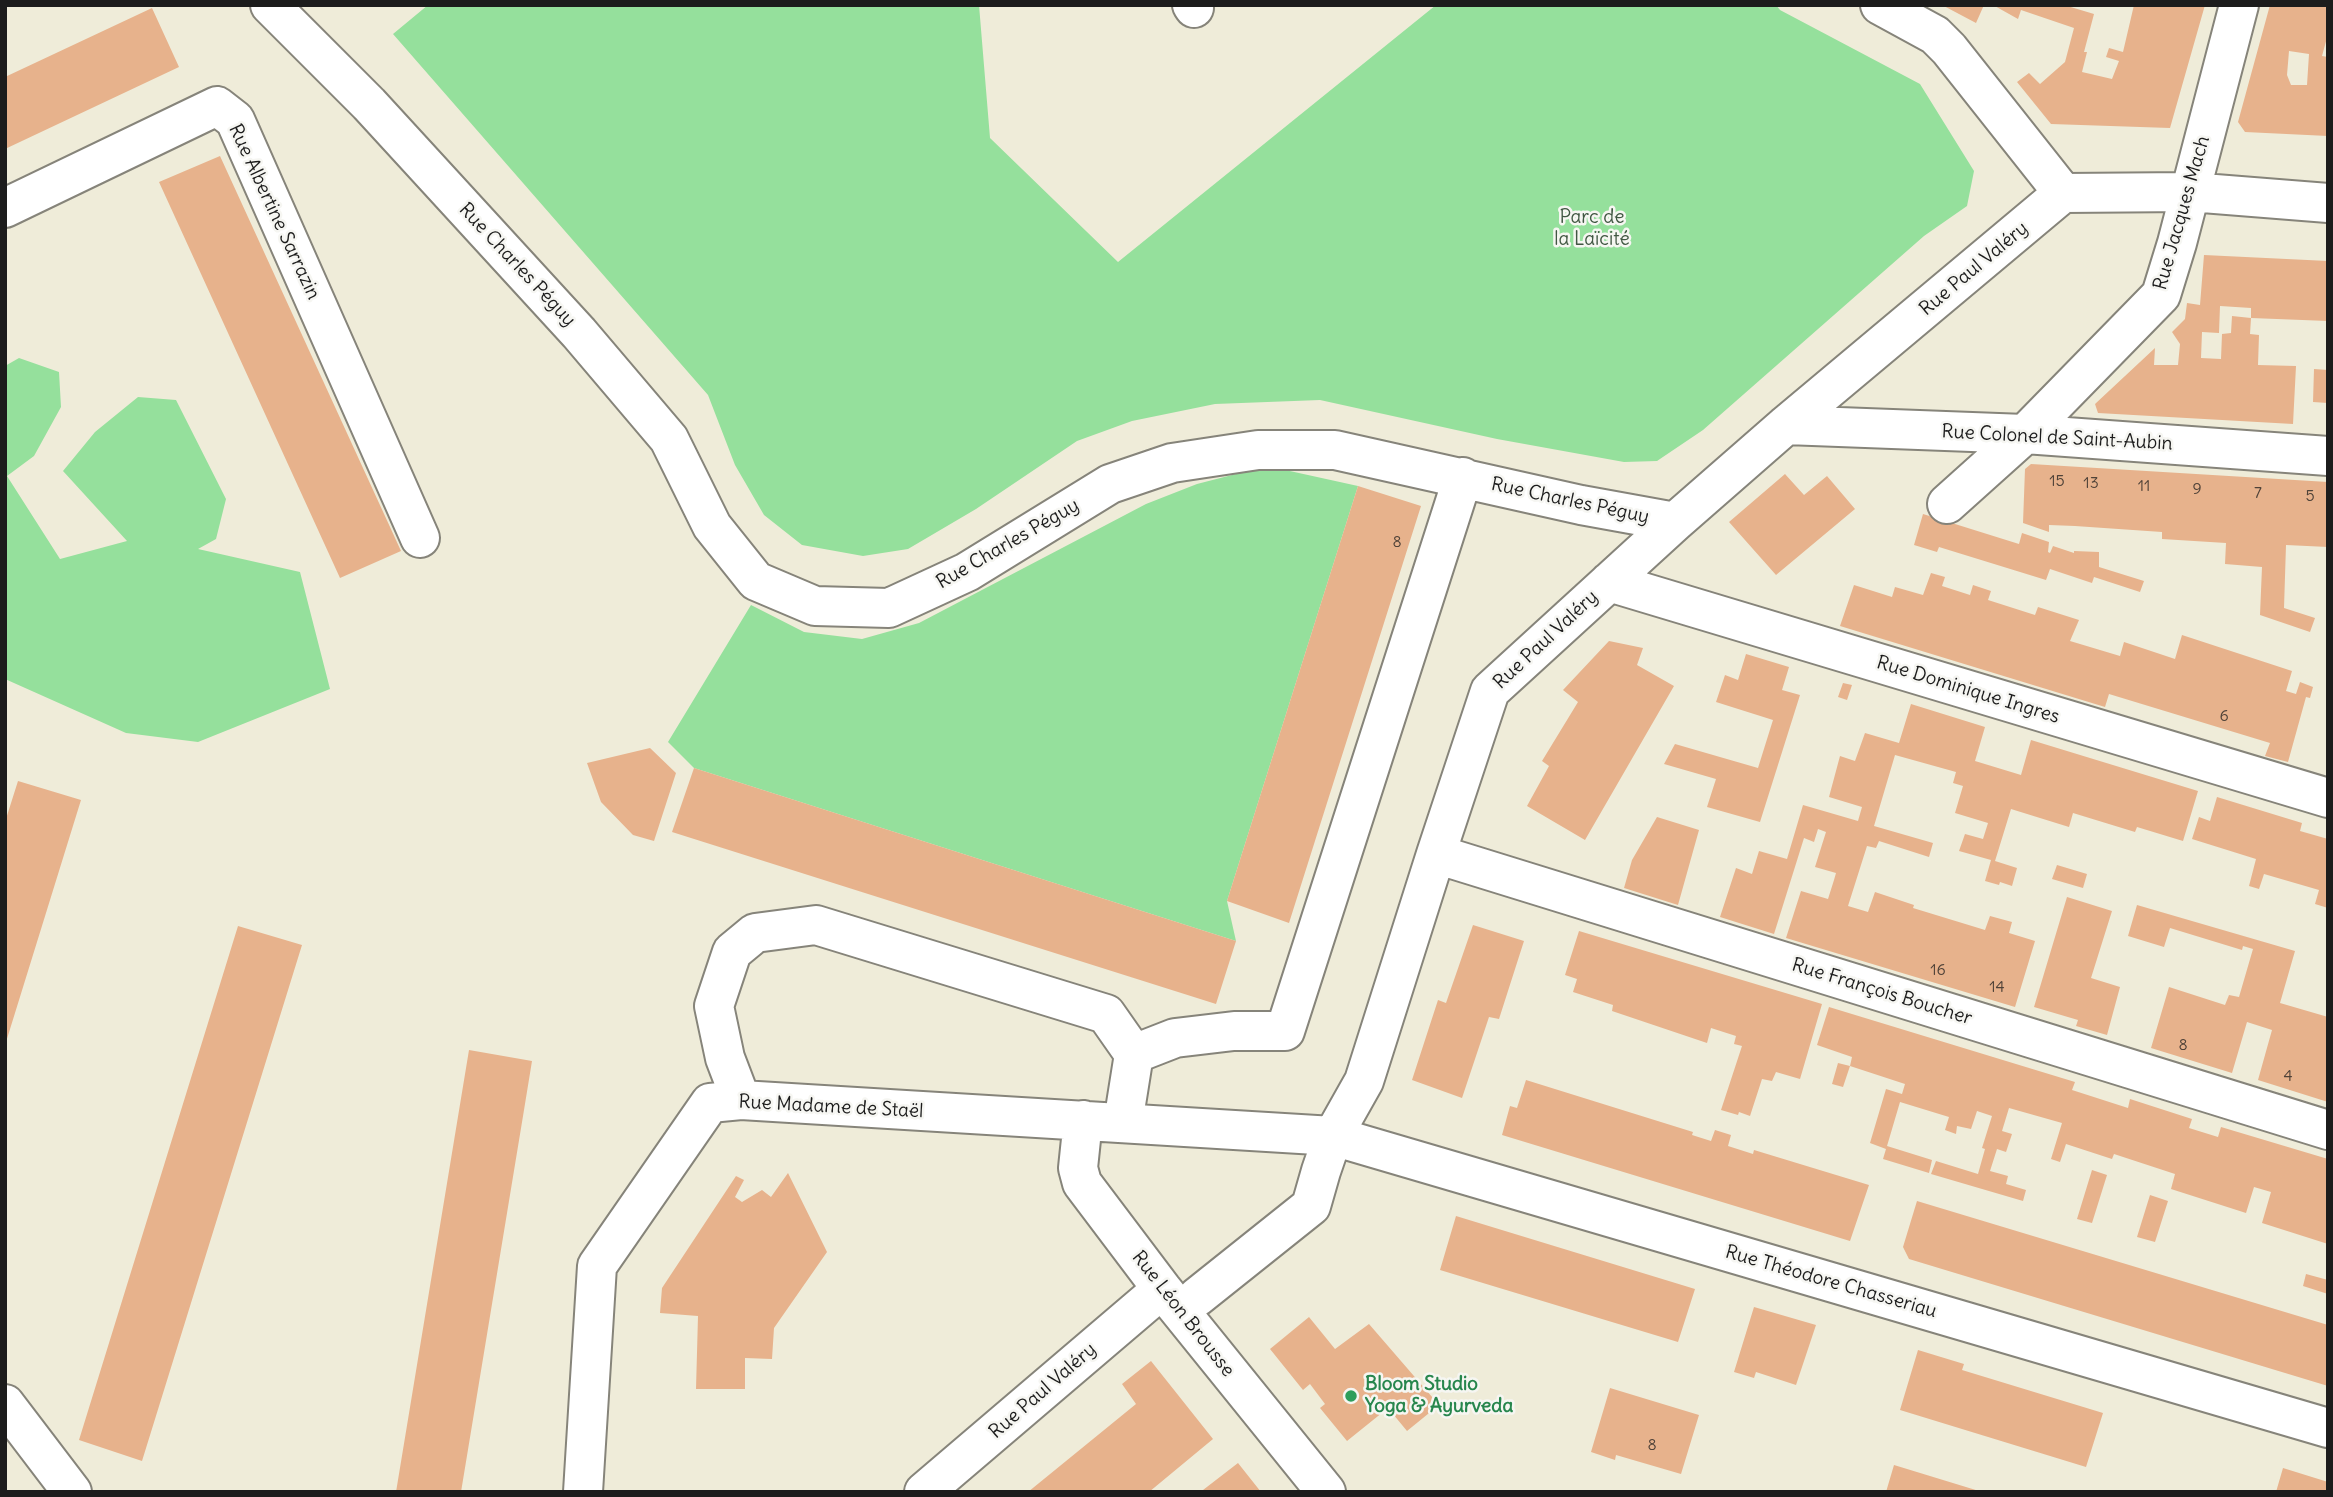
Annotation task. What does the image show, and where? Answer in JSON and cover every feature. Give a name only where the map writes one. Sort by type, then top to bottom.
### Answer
[{"type":"street","name":"Rue Charles Péguy","points":[[270,5],[369,104],[579,332],[669,439],[712,526],[756,581],[815,606],[889,607],[967,572],[1110,484],[1172,463],[1258,450],[1335,450],[1581,505],[1675,522]]},
{"type":"street","name":"Rue Jacques Mach","points":[[1947,504],[2025,434],[2161,295],[2178,243],[2239,5]]},
{"type":"street","points":[[1890,7],[1935,35],[1949,49],[2063,193],[2190,192],[2328,203]]},
{"type":"street","name":"Rue Albertine Sarrazin","points":[[5,208],[217,107],[235,120],[420,538]]},
{"type":"street","name":"Rue Paul Valéry","points":[[927,1491],[1180,1293],[1311,1206],[1334,1136],[1364,1081],[1490,691],[1786,425],[2063,193]]},
{"type":"street","name":"Rue Colonel de Saint-Aubin","points":[[1786,425],[2025,434],[2328,456]]},
{"type":"street","points":[[1134,1054],[1175,1038],[1234,1031],[1285,1031],[1464,477]]},
{"type":"street","name":"Rue Dominique Ingres","points":[[1609,582],[2328,798]]},
{"type":"street","name":"Rue François Boucher","points":[[1436,854],[2328,1130]]},
{"type":"street","points":[[741,1101],[725,1058],[715,1006],[732,952],[755,933],[816,925],[1106,1014],[1134,1054],[1123,1123]]},
{"type":"street","name":"Rue Madame de Staël","points":[[583,1492],[597,1266],[710,1103],[741,1101],[1334,1136]]},
{"type":"street","name":"Rue Léon Brousse","points":[[1083,1120],[1078,1168],[1082,1184],[1180,1293],[1326,1492]]},
{"type":"street","name":"Rue Théodore Chasseriau","points":[[1334,1136],[2328,1428]]},
{"type":"street","points":[[5,1404],[72,1492]]},
{"type":"green space","name":"Parc de la Laïcité","points":[[428,5],[979,5],[990,138],[1118,262],[1436,5],[1776,5],[1780,10],[1920,84],[1974,171],[1967,206],[1924,236],[1703,430],[1657,461],[1624,462],[1497,439],[1320,400],[1215,404],[1132,421],[1077,441],[976,509],[908,549],[863,556],[802,545],[764,515],[735,465],[708,395],[393,34]]},
{"type":"green space","points":[[19,358],[59,372],[61,407],[34,456],[7,476],[60,559],[127,541],[63,471],[95,432],[138,397],[176,400],[226,499],[216,539],[198,549],[300,572],[330,689],[198,742],[126,733],[5,679],[5,366]]},
{"type":"green space","points":[[1267,466],[1358,486],[1227,901],[1236,941],[694,768],[668,742],[751,605],[804,632],[862,639],[919,623],[1146,504],[1197,484]]},
{"type":"building","points":[[1942,5],[1984,5],[1976,23]]},
{"type":"building","points":[[1993,5],[2064,5],[2094,14],[2082,72],[2112,79],[2119,61],[2106,57],[2109,48],[2123,52],[2134,5],[2205,5],[2170,128],[2051,124],[2017,82],[2029,73],[2040,84],[2065,62],[2074,28],[2021,10],[2018,19]]},
{"type":"building","points":[[2270,5],[2328,5],[2328,34],[2322,56],[2328,57],[2328,136],[2245,132],[2238,122]],"holes":[[[2289,51],[2309,54],[2307,85],[2291,85],[2287,75]]]},
{"type":"building","points":[[152,8],[179,67],[5,149],[5,77]]},
{"type":"building","points":[[220,156],[401,551],[340,578],[159,182]]},
{"type":"building","points":[[2204,255],[2328,261],[2328,321],[2251,318],[2250,334],[2259,335],[2258,365],[2296,366],[2293,424],[2098,413],[2095,404],[2155,348],[2154,365],[2178,365],[2180,344],[2172,332],[2185,319],[2187,303],[2200,305]],"holes":[[[2220,306],[2251,308],[2251,318],[2232,316],[2231,333],[2222,334],[2221,359],[2201,358],[2202,332],[2219,333]]]},
{"type":"building","points":[[2314,369],[2328,370],[2328,403],[2313,402]]},
{"type":"building","points":[[2031,464],[2328,482],[2328,547],[2286,545],[2284,608],[2315,618],[2310,632],[2260,615],[2262,567],[2225,564],[2226,543],[2162,539],[2162,532],[2075,526],[2049,525],[2049,532],[2023,523],[2025,469]]},
{"type":"building","points":[[1785,474],[1804,495],[1827,476],[1855,509],[1776,575],[1729,522]]},
{"type":"building","points":[[1358,486],[1421,506],[1289,923],[1227,901]]},
{"type":"building","points":[[1923,514],[2019,544],[2022,533],[2049,542],[2050,553],[2053,546],[2074,553],[2099,552],[2099,567],[2144,581],[2140,592],[2094,577],[2092,583],[2050,569],[2046,580],[1939,547],[1937,552],[1914,545]]},
{"type":"building","points":[[1931,573],[1945,577],[1942,586],[1970,595],[1973,585],[1991,591],[1988,600],[2035,615],[2038,607],[2079,620],[2070,641],[2120,656],[2124,642],[2175,659],[2182,635],[2292,671],[2286,691],[2296,694],[2300,682],[2313,687],[2310,698],[2306,697],[2288,762],[2265,756],[2270,743],[2109,694],[2105,707],[1840,626],[1854,585],[1892,597],[1895,587],[1923,595]]},
{"type":"building","points":[[1609,641],[1643,648],[1637,665],[1674,686],[1585,840],[1527,806],[1549,766],[1542,761],[1578,702],[1563,690]]},
{"type":"building","points":[[1746,654],[1789,667],[1782,690],[1800,695],[1760,822],[1707,807],[1716,779],[1664,764],[1675,744],[1758,768],[1773,720],[1716,702],[1725,675],[1738,680]]},
{"type":"building","points":[[1843,683],[1852,685],[1847,700],[1838,697]]},
{"type":"building","points":[[1911,704],[1985,727],[1975,761],[2021,775],[2031,740],[2198,791],[2183,841],[2137,827],[2135,832],[2073,813],[2069,827],[2011,809],[1995,861],[2017,868],[2012,886],[2000,882],[1999,885],[1985,881],[1991,860],[1959,851],[1965,834],[1983,839],[1988,823],[1955,813],[1963,786],[1953,783],[1956,772],[1895,755],[1874,826],[1933,843],[1929,857],[1879,841],[1876,848],[1867,846],[1848,906],[1868,912],[1875,892],[1914,905],[1913,908],[1985,930],[1990,916],[2012,922],[2009,933],[2035,941],[2015,1007],[1786,938],[1801,891],[1828,899],[1834,880],[1836,873],[1815,867],[1826,832],[1818,829],[1814,842],[1804,838],[1774,934],[1720,917],[1736,868],[1752,874],[1759,851],[1787,859],[1803,805],[1858,821],[1862,807],[1829,797],[1840,756],[1855,761],[1865,733],[1899,743]]},
{"type":"building","points":[[650,748],[676,773],[654,841],[633,835],[601,802],[587,763]]},
{"type":"building","points":[[694,768],[1236,941],[1216,1004],[672,832]]},
{"type":"building","points":[[18,781],[81,800],[6,1042],[5,822]]},
{"type":"building","points":[[2217,797],[2302,823],[2300,831],[2328,839],[2328,908],[2315,904],[2319,890],[2264,874],[2259,889],[2249,886],[2256,859],[2192,839],[2199,817],[2210,821]]},
{"type":"building","points":[[1657,817],[1699,830],[1678,905],[1624,888],[1632,860]]},
{"type":"building","points":[[2057,865],[2087,874],[2083,888],[2052,879]]},
{"type":"building","points":[[2067,897],[2112,911],[2091,978],[2120,987],[2107,1035],[2076,1026],[2078,1020],[2034,1007]]},
{"type":"building","points":[[2137,905],[2295,951],[2280,1003],[2328,1017],[2328,1102],[2258,1080],[2272,1030],[2247,1022],[2232,1073],[2151,1048],[2169,987],[2225,1005],[2229,995],[2239,997],[2253,949],[2243,946],[2242,950],[2170,928],[2164,947],[2128,936]]},
{"type":"building","points":[[1473,925],[1524,941],[1499,1019],[1489,1017],[1462,1098],[1412,1080],[1438,1000],[1446,1003]]},
{"type":"building","points":[[238,926],[302,945],[142,1461],[79,1440]]},
{"type":"building","points":[[1579,931],[1822,1004],[1800,1079],[1776,1072],[1772,1081],[1762,1079],[1750,1116],[1721,1110],[1742,1046],[1734,1044],[1736,1036],[1711,1028],[1707,1043],[1612,1011],[1613,1005],[1573,992],[1577,979],[1565,975]]},
{"type":"building","points":[[1829,1007],[2075,1082],[2072,1090],[2128,1108],[2130,1099],[2192,1119],[2189,1128],[2218,1137],[2221,1127],[2328,1159],[2328,1244],[2262,1223],[2271,1192],[2254,1187],[2246,1213],[2171,1189],[2175,1174],[2114,1154],[2112,1159],[2066,1144],[2060,1162],[2051,1159],[2062,1123],[2009,1108],[2002,1131],[2012,1134],[2006,1152],[1997,1149],[1990,1171],[2008,1176],[2006,1184],[2026,1190],[2023,1201],[1931,1174],[1936,1161],[1978,1174],[1985,1149],[1982,1148],[1992,1116],[1977,1111],[1971,1129],[1957,1126],[1956,1134],[1945,1130],[1949,1117],[1900,1102],[1887,1146],[1932,1160],[1929,1173],[1883,1159],[1886,1149],[1870,1143],[1886,1089],[1902,1094],[1905,1084],[1850,1066],[1852,1057],[1817,1045]]},
{"type":"building","points":[[469,1050],[532,1061],[461,1492],[396,1492]]},
{"type":"building","points":[[1838,1063],[1850,1066],[1843,1087],[1832,1084]]},
{"type":"building","points":[[1526,1080],[1693,1132],[1692,1135],[1711,1141],[1715,1130],[1731,1135],[1728,1146],[1753,1154],[1754,1150],[1869,1185],[1850,1241],[1502,1135],[1510,1106],[1517,1108]]},
{"type":"building","points":[[2092,1170],[2107,1175],[2092,1223],[2077,1219]]},
{"type":"building","points":[[788,1173],[827,1252],[774,1328],[772,1359],[745,1358],[745,1389],[696,1389],[698,1316],[660,1313],[662,1288],[736,1176],[744,1180],[735,1197],[742,1202],[762,1190],[771,1197]]},
{"type":"building","points":[[2150,1195],[2168,1201],[2155,1242],[2137,1237]]},
{"type":"building","points":[[1917,1201],[2328,1325],[2328,1386],[1909,1259],[1903,1247]]},
{"type":"building","points":[[1456,1216],[1695,1289],[1678,1342],[1440,1270]]},
{"type":"building","points":[[2306,1274],[2328,1280],[2328,1294],[2303,1286]]},
{"type":"building","points":[[1754,1307],[1816,1325],[1796,1385],[1756,1372],[1754,1378],[1734,1372]]},
{"type":"building","points":[[1309,1317],[1335,1349],[1369,1324],[1439,1405],[1407,1431],[1388,1408],[1347,1441],[1320,1408],[1325,1404],[1310,1384],[1303,1390],[1270,1349]]},
{"type":"building","points":[[1918,1350],[1964,1364],[1962,1370],[2103,1413],[2086,1467],[1900,1410]]},
{"type":"building","points":[[1151,1361],[1213,1439],[1149,1492],[1028,1492],[1136,1404],[1122,1384]]},
{"type":"building","points":[[1610,1388],[1699,1415],[1681,1474],[1616,1455],[1615,1460],[1591,1452]]},
{"type":"building","points":[[1238,1463],[1261,1492],[1203,1490]]},
{"type":"building","points":[[1894,1465],[1979,1491],[1979,1492],[1886,1492]]},
{"type":"building","points":[[2283,1468],[2328,1482],[2328,1492],[2276,1492]]},
{"type":"place","name":"Bloom Studio Yoga & Ayurveda","points":[[1351,1396]]}]
